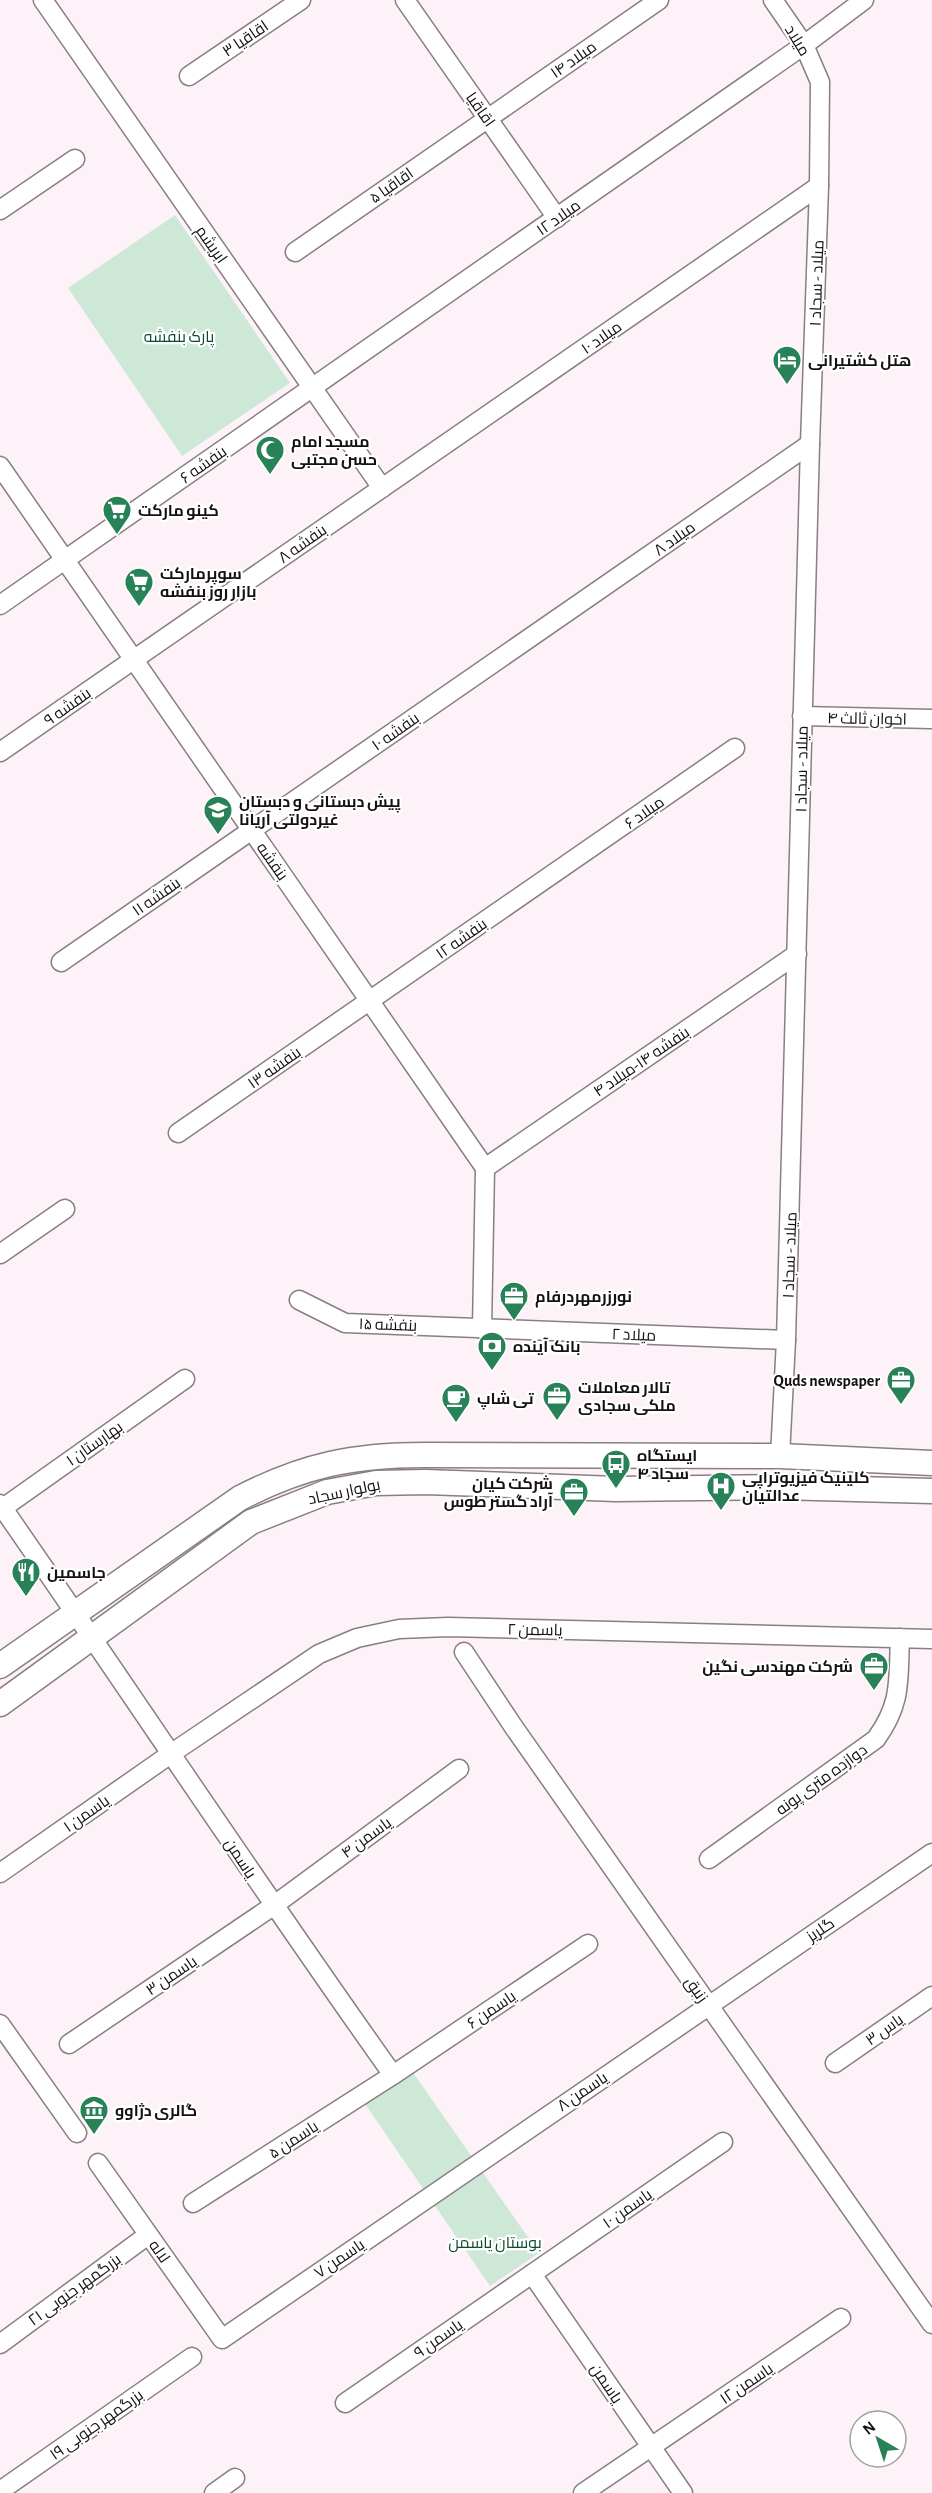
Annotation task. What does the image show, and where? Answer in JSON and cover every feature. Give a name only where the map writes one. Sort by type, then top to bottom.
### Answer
[{"type":"main road","name":"بولوار سجاد","points":[[0,1666],[240,1498],[279,1478],[321,1465],[375,1455],[780,1456],[932,1463]]},
{"type":"main road","name":"بولوار سجاد","points":[[0,1704],[250,1522],[327,1492],[376,1483],[426,1482],[616,1489],[777,1487],[932,1491]]},
{"type":"street","name":"ابریشم","points":[[43,0],[382,488]]},
{"type":"street","name":"اقاقیا ۳","points":[[189,76],[301,0]]},
{"type":"street","name":"اقاقیا","points":[[405,0],[557,218]]},
{"type":"street","name":"میلاد ۱۴","points":[[488,119],[659,0]]},
{"type":"street","name":"میلاد","points":[[773,0],[804,45],[820,82]]},
{"type":"street","name":"میلاد ۱۲","points":[[312,388],[804,45],[864,0]]},
{"type":"street","name":"میلاد - سجاد ۱","points":[[780,1456],[786,1340],[802,716],[819,186],[820,82]]},
{"type":"street","name":"اقاقیا ۵","points":[[295,252],[488,119]]},
{"type":"street","points":[[0,210],[75,159]]},
{"type":"street","name":"میلاد ۱۰","points":[[382,488],[819,186]]},
{"type":"street","name":"بنفشه ۶","points":[[0,605],[312,388]]},
{"type":"street","name":"میلاد ۸","points":[[539,631],[810,444]]},
{"type":"street","name":"بنفشه","points":[[0,466],[485,1168]]},
{"type":"street","name":"بنفشه ۸","points":[[134,660],[382,488]]},
{"type":"street","name":"بنفشه ۱۰","points":[[252,830],[539,631]]},
{"type":"street","name":"بنفشه ۹","points":[[0,752],[134,660]]},
{"type":"street","name":"اخوان ثالث ۴","points":[[802,716],[932,719]]},
{"type":"street","name":"میلاد ۶","points":[[552,875],[735,748]]},
{"type":"street","name":"بنفشه ۱۱","points":[[61,962],[252,830]]},
{"type":"street","name":"بنفشه ۱۲","points":[[369,1001],[552,875]]},
{"type":"street","name":"بنفشه ۱۴-میلاد ۴","points":[[485,1168],[797,954]]},
{"type":"street","name":"بنفشه ۱۳","points":[[178,1133],[369,1001]]},
{"type":"street","points":[[482,1329],[485,1168]]},
{"type":"street","points":[[0,1254],[64,1209]]},
{"type":"street","name":"بنفشه ۱۵","points":[[299,1300],[345,1323],[482,1329]]},
{"type":"street","name":"میلاد ۲","points":[[482,1329],[786,1340]]},
{"type":"street","name":"بهارستان ۱","points":[[1,1508],[185,1379]]},
{"type":"street","name":"یاسمن","points":[[1,1508],[172,1753],[273,1906],[393,2074]]},
{"type":"street","name":"یاسمن ۲","points":[[172,1753],[319,1654],[357,1638],[399,1629],[460,1628],[932,1639]]},
{"type":"street","name":"دوازده متری پونه","points":[[709,1859],[876,1739],[891,1717],[897,1695],[900,1638]]},
{"type":"street","name":"زنبق","points":[[464,1652],[932,2324]]},
{"type":"street","name":"یاسمن ۱","points":[[0,1873],[172,1753]]},
{"type":"street","name":"یاسمن ۴","points":[[273,1906],[459,1769]]},
{"type":"street","name":"گلریز","points":[[708,2005],[932,1853]]},
{"type":"street","name":"یاسمن ۳","points":[[69,2044],[273,1906]]},
{"type":"street","name":"یاسمن ۶","points":[[393,2074],[588,1944]]},
{"type":"street","name":"یاس ۳","points":[[835,2063],[932,1996]]},
{"type":"street","name":"یاسمن ۸","points":[[456,2177],[708,2005]]},
{"type":"street","points":[[0,2024],[77,2133]]},
{"type":"street","name":"یاسمن ۵","points":[[193,2203],[393,2074]]},
{"type":"street","name":"یاسمن ۱۰","points":[[531,2274],[723,2142]]},
{"type":"street","name":"لاله","points":[[98,2163],[222,2339]]},
{"type":"street","name":"یاسمن ۷","points":[[222,2339],[456,2177]]},
{"type":"street","name":"بزرگمهر جنوبی ۲۱","points":[[0,2344],[148,2235]]},
{"type":"street","name":"یاسمن","points":[[531,2274],[683,2493]]},
{"type":"street","name":"یاسمن ۹","points":[[345,2403],[531,2274]]},
{"type":"street","name":"یاسمن ۱۲","points":[[583,2493],[841,2318]]},
{"type":"street","name":"بزرگمهر جنوبی ۱۹","points":[[0,2491],[192,2357]]},
{"type":"street","points":[[214,2493],[235,2478]]},
{"type":"green space","name":"پارک بنفشه","points":[[175,215],[290,383],[182,456],[68,288]]},
{"type":"green space","name":"بوستان یاسمن","points":[[412,2071],[539,2253],[490,2286],[365,2104]]},
{"type":"place","name":"هتل کشتیرانی","points":[[787,386]]},
{"type":"place","name":"مسجد امام حسن مجتبی","points":[[270,476]]},
{"type":"place","name":"کینو مارکت","points":[[117,536]]},
{"type":"place","name":"سوپرمارکت بازار روز بنفشه","points":[[139,608]]},
{"type":"place","name":"پیش دبستانی و دبستان غیردولتی آریانا","points":[[218,836]]},
{"type":"place","name":"نورزرمهردرفام","points":[[514,1322]]},
{"type":"place","name":"بانک آینده","points":[[492,1372]]},
{"type":"place","name":"Quds newspaper","points":[[901,1406]]},
{"type":"place","name":"تالار معاملات ملکی سجادی","points":[[557,1422]]},
{"type":"place","name":"تی شاپ","points":[[456,1424]]},
{"type":"place","name":"ایستگاه سجاد ۴","points":[[616,1490]]},
{"type":"place","name":"کلینیک فیزیوتراپی عدالتیان","points":[[721,1512]]},
{"type":"place","name":"شرکت کیان آراد گستر طوس","points":[[574,1518]]},
{"type":"place","name":"جاسمین","points":[[26,1598]]},
{"type":"place","name":"شرکت مهندسی نگین","points":[[874,1692]]},
{"type":"place","name":"گالری دژاوو","points":[[94,2136]]}]
